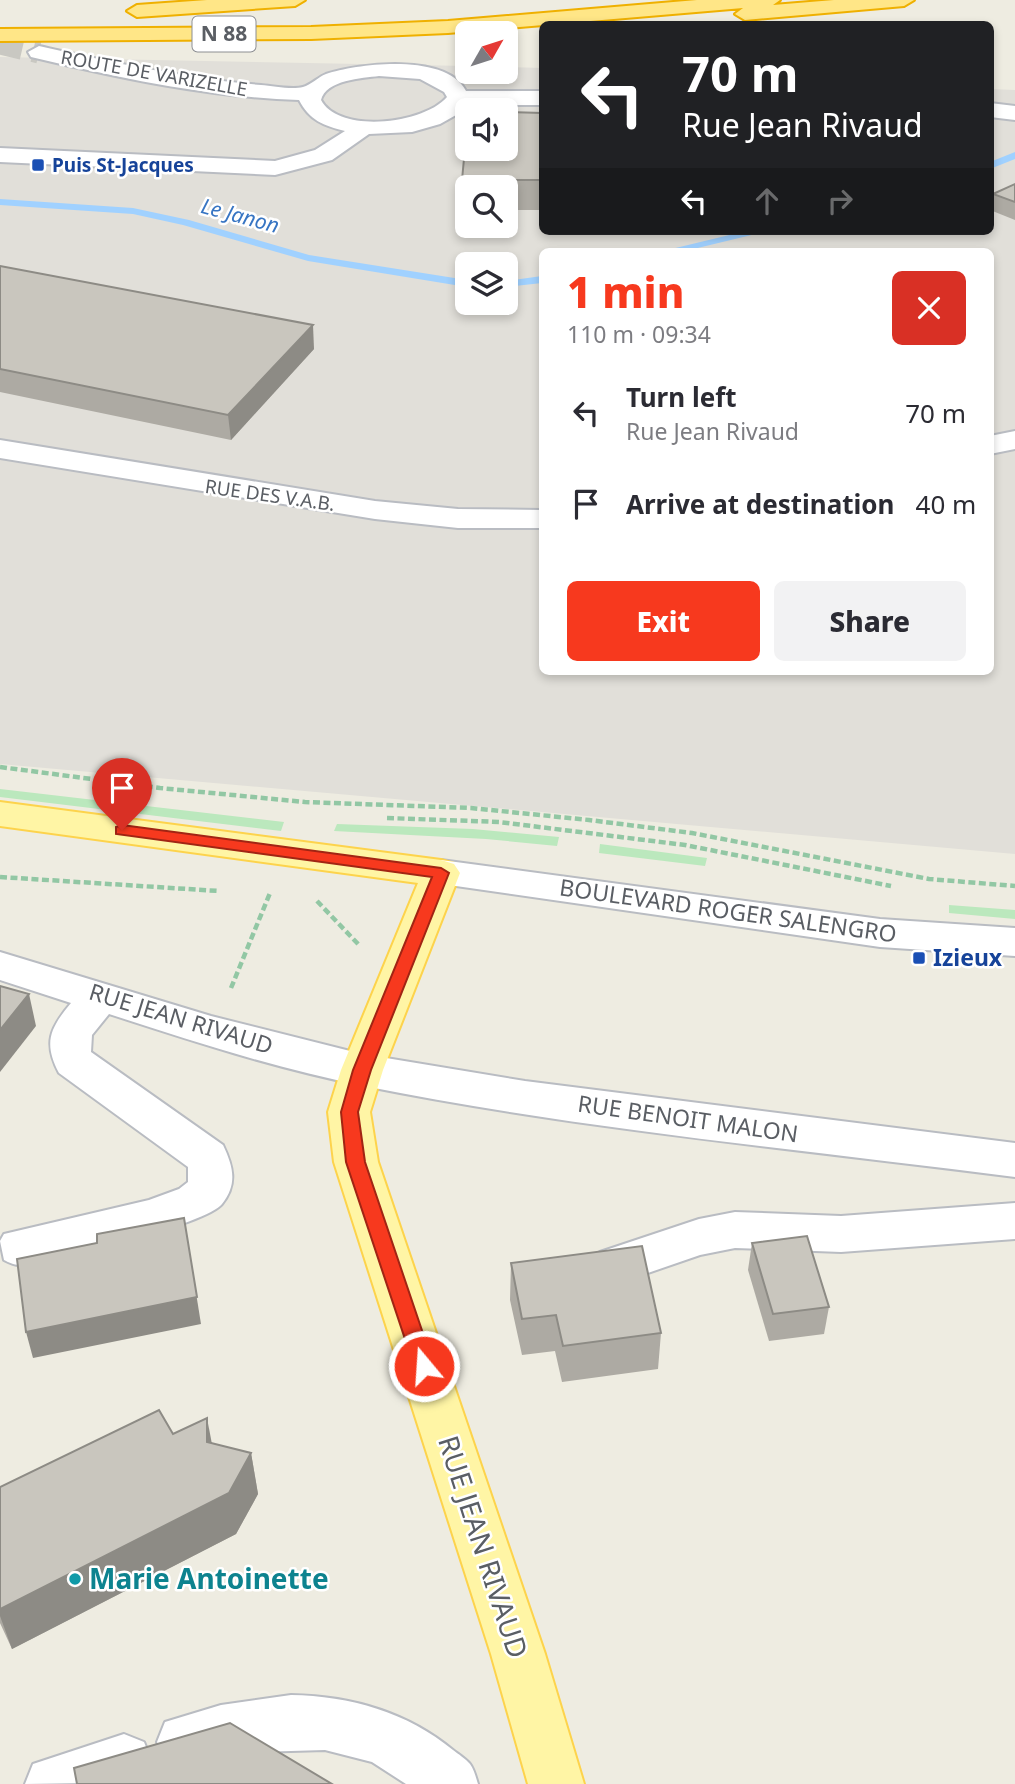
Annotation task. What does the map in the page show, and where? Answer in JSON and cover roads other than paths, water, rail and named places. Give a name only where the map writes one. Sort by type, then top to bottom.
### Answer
[{"type":"highway","points":[[94,16],[295,0]]},
{"type":"highway","points":[[0,15],[313,15],[590,0]]},
{"type":"highway","points":[[448,27],[770,0]]},
{"type":"highway","points":[[648,21],[904,0]]},
{"type":"highway","name":"N 88","points":[[0,35],[311,33],[448,27],[539,28]]},
{"type":"main road","points":[[0,814],[441,873]]},
{"type":"main road","name":"RUE JEAN RIVAUD","points":[[441,873],[362,1070],[349,1112],[356,1162],[514,1642],[555,1784]]},
{"type":"street","name":"ROUTE DE VARIZELLE","points":[[40,52],[158,78],[265,92],[312,94]]},
{"type":"street","points":[[455,104],[428,121],[408,125],[364,126],[328,118],[316,111],[311,103],[312,94],[320,85],[335,77],[379,69],[425,73],[454,88],[458,98]]},
{"type":"street","points":[[518,98],[539,98]]},
{"type":"street","points":[[994,110],[1015,113]]},
{"type":"street","points":[[0,155],[275,168],[301,164],[333,152],[364,126]]},
{"type":"street","points":[[994,444],[1015,440]]},
{"type":"street","name":"RUE DES V.A.B.","points":[[0,449],[226,489],[406,514],[513,521],[539,519]]},
{"type":"street","name":"BOULEVARD ROGER SALENGRO","points":[[441,873],[880,933],[1015,942]]},
{"type":"street","name":"RUE JEAN RIVAUD","points":[[0,966],[209,1031],[362,1070]]},
{"type":"street","points":[[20,1247],[175,1212],[206,1194],[211,1181],[213,1170],[207,1157],[74,1062],[68,1053],[70,1034],[101,996]]},
{"type":"street","name":"RUE BENOIT MALON","points":[[362,1070],[524,1097],[1015,1160]]},
{"type":"street","points":[[616,1265],[699,1237],[735,1230],[841,1234],[1015,1221]]},
{"type":"street","points":[[53,1784],[238,1726],[289,1720],[333,1722],[387,1741],[434,1769],[450,1784]]},
{"type":"waterway","name":"Le Janon","points":[[994,164],[1015,155]]},
{"type":"waterway","name":"Le Janon","points":[[0,202],[133,211],[185,222],[308,258],[455,282]]},
{"type":"waterway","name":"Le Janon","points":[[683,248],[744,235]]},
{"type":"waterway","name":"Le Janon","points":[[518,283],[539,280]]},
{"type":"tunnel","points":[[0,43],[39,52]]},
{"type":"place","name":"Puis St-Jacques","points":[[38,165]]},
{"type":"place","name":"Izieux","points":[[919,958]]},
{"type":"place","name":"Marie Antoinette","points":[[75,1579]]}]
